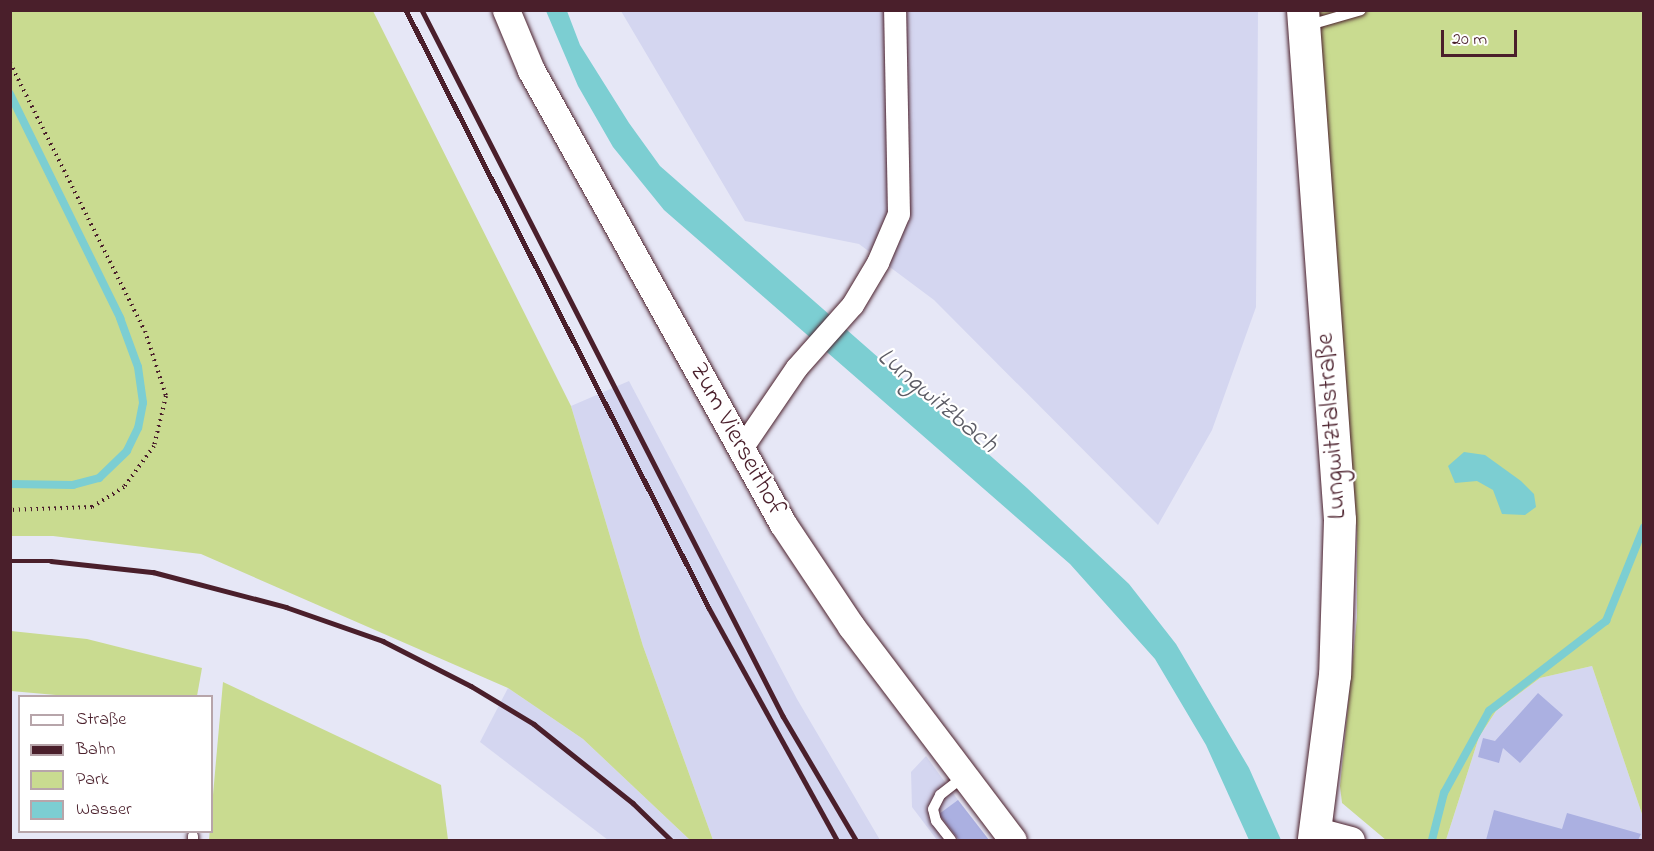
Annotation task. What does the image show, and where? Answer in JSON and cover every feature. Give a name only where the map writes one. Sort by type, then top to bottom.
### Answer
[{"type":"main road","name":"Lungwitztalstraße","points":[[1303,18],[1340,520],[1335,675],[1315,836]]},
{"type":"street","name":"Zum Vierseithof","points":[[506,10],[531,70],[783,524],[851,626],[1013,840]]},
{"type":"street","points":[[741,450],[797,368],[853,305],[878,263],[899,214],[895,10]]},
{"type":"street","points":[[1315,836],[1351,840]]},
{"type":"lane","points":[[1303,18],[1361,10]]},
{"type":"lane","points":[[951,840],[936,821],[933,809],[940,795],[964,776]]},
{"type":"path","points":[[10,63],[145,331],[166,396],[154,446],[124,487],[92,507],[10,510]]},
{"type":"shaded area","points":[[621,11],[1258,11],[1256,307],[1212,430],[1158,525],[934,300],[859,244],[745,221]]},
{"type":"shaded area","points":[[629,381],[797,699],[880,840],[713,840],[643,646],[571,406]]},
{"type":"shaded area","points":[[1592,666],[1643,817],[1643,840],[1446,840],[1479,737],[1496,711],[1540,678]]},
{"type":"shaded area","points":[[508,688],[583,739],[690,840],[608,840],[480,742]]},
{"type":"shaded area","points":[[926,756],[989,840],[937,840],[912,807],[911,772]]},
{"type":"green space","points":[[10,11],[373,11],[571,406],[643,646],[713,840],[690,840],[583,739],[508,688],[201,554],[53,536],[11,536]]},
{"type":"green space","points":[[1319,11],[1643,11],[1643,817],[1592,666],[1540,678],[1496,711],[1479,737],[1446,840],[1386,840],[1342,803],[1340,786],[1357,617],[1357,533]]},
{"type":"green space","points":[[11,631],[87,639],[202,668],[197,695],[56,695],[11,691]]},
{"type":"green space","points":[[223,682],[441,785],[448,840],[209,840],[210,833],[213,833],[213,795]]},
{"type":"water","points":[[546,11],[567,11],[580,45],[629,123],[660,166],[1027,488],[1129,584],[1176,644],[1249,768],[1281,840],[1249,840],[1206,745],[1155,659],[1070,564],[664,210],[613,147],[578,86]]},
{"type":"water","points":[[1464,452],[1485,455],[1521,481],[1534,494],[1536,507],[1525,515],[1502,514],[1493,490],[1477,481],[1455,483],[1448,466]]},
{"type":"building","points":[[1538,693],[1563,715],[1520,763],[1503,748],[1499,763],[1478,757],[1483,738],[1495,741]]},
{"type":"building","points":[[958,800],[989,840],[959,840],[939,814]]},
{"type":"building","points":[[1494,810],[1562,829],[1567,813],[1641,834],[1638,840],[1486,840]]},
{"type":"waterway","points":[[10,94],[120,318],[138,367],[143,403],[138,428],[127,451],[99,478],[73,485],[10,484]]},
{"type":"waterway","points":[[1432,840],[1444,793],[1489,711],[1606,621],[1644,527]]},
{"type":"railway","points":[[406,10],[709,608],[837,840]]},
{"type":"railway","points":[[422,10],[783,716],[856,840]]},
{"type":"railway","points":[[10,561],[51,561],[153,572],[286,607],[383,641],[471,686],[534,724],[633,803],[671,840]]},
{"type":"water label","name":"Lungwitzbach","points":[[937,401]]}]
